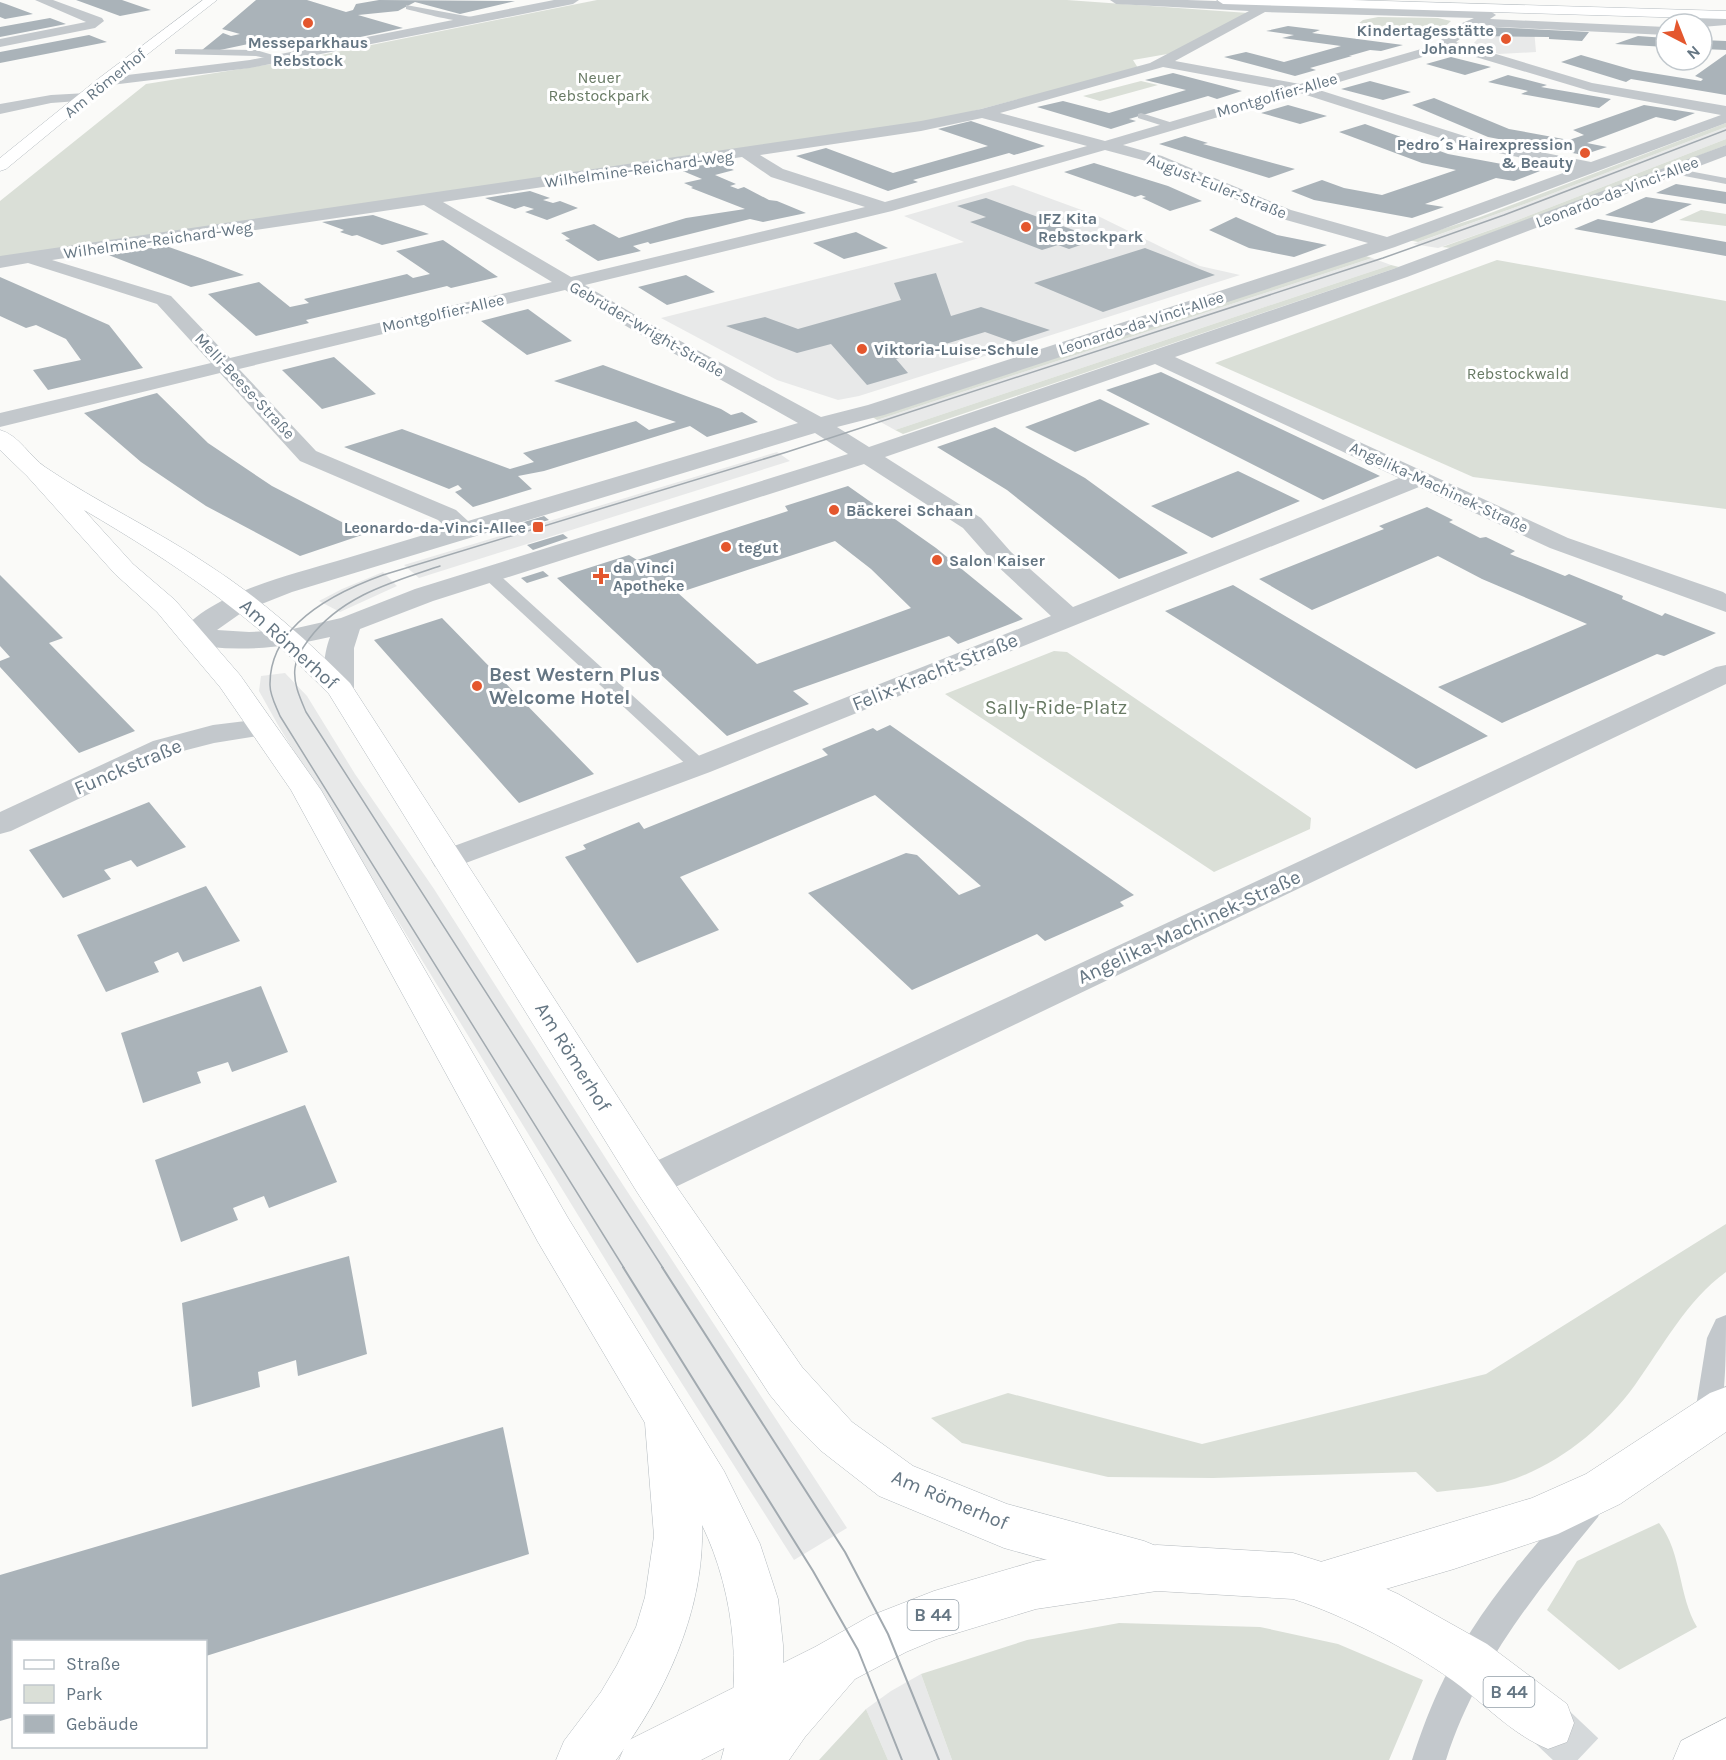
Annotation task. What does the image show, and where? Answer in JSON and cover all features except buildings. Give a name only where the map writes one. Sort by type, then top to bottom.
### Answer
[{"type":"main road","name":"Am Römerhof","points":[[0,166],[36,123],[87,97],[103,82],[211,0]]},
{"type":"main road","points":[[1223,0],[1388,3],[1726,15]]},
{"type":"main road","name":"Am Römerhof","points":[[0,437],[35,471],[124,569],[166,606],[230,681],[306,790],[544,1215],[707,1486],[741,1560],[753,1599],[758,1645],[759,1703],[754,1739],[748,1760]]},
{"type":"main road","name":"Am Römerhof","points":[[35,471],[182,558],[288,638],[340,689],[651,1181],[786,1381],[809,1410],[836,1436],[896,1481],[1004,1526],[1157,1568]]},
{"type":"main road","points":[[1320,1584],[1454,1546],[1541,1518],[1603,1489],[1717,1413]]},
{"type":"main road","points":[[583,1760],[624,1702],[648,1658],[668,1611],[676,1579],[678,1534],[665,1415]]},
{"type":"main road","name":"B 44","points":[[646,1760],[888,1635],[934,1615],[1036,1585],[1157,1568],[1283,1575],[1320,1584],[1380,1611],[1469,1662],[1548,1723]]},
{"type":"main road","name":"B 44","points":[[758,1760],[786,1718],[837,1661]]},
{"type":"main road","points":[[1700,1760],[1726,1745]]},
{"type":"street","points":[[0,43],[90,25],[97,21],[41,0]]},
{"type":"street","points":[[103,82],[207,71],[573,0]]},
{"type":"street","points":[[1116,0],[1654,23]]},
{"type":"street","name":"Wilhelmine-Reichard-Weg","points":[[0,262],[921,126],[982,113],[1163,63],[1256,12],[1342,25]]},
{"type":"street","name":"Montgolfier-Allee","points":[[0,420],[886,207],[1173,126],[1451,41],[1465,25],[1482,21],[1654,30]]},
{"type":"street","points":[[1431,35],[1590,87],[1726,111]]},
{"type":"street","points":[[1163,63],[1298,88],[1471,143],[1595,168]]},
{"type":"street","points":[[0,110],[51,99],[87,97]]},
{"type":"street","name":"August-Euler-Straße","points":[[982,113],[1156,159],[1303,220],[1386,243],[1453,253]]},
{"type":"street","points":[[0,115],[36,123]]},
{"type":"street","name":"Leonardo-da-Vinci-Allee","points":[[192,636],[220,613],[241,601],[463,530],[818,424],[888,406],[1386,243],[1726,118]]},
{"type":"street","name":"Leonardo-da-Vinci-Allee","points":[[192,636],[249,640],[288,638],[349,624],[401,603],[868,455],[1156,356],[1453,253],[1726,150]]},
{"type":"street","points":[[747,153],[777,173],[886,207]]},
{"type":"street","name":"Gebrüder-Wright-Straße","points":[[428,200],[655,335],[818,424],[868,455],[972,523],[997,552],[1069,618]]},
{"type":"street","name":"Melli-Beese-Straße","points":[[22,259],[36,261],[164,300],[308,456],[447,515],[463,530]]},
{"type":"street","name":"Angelika-Machinek-Straße","points":[[1156,356],[1559,543],[1726,604]]},
{"type":"street","name":"Felix-Kracht-Straße","points":[[447,860],[699,766],[1420,478]]},
{"type":"street","points":[[340,689],[338,650],[340,640],[349,624]]},
{"type":"street","name":"Angelika-Machinek-Straße","points":[[651,1181],[1726,673]]},
{"type":"street","name":"Funckstraße","points":[[0,824],[164,747],[213,734],[261,728]]},
{"type":"lane","points":[[409,7],[459,18],[478,19]]},
{"type":"lane","points":[[178,52],[256,53],[279,58]]},
{"type":"lane","points":[[1141,116],[1173,126]]},
{"type":"lane","points":[[1673,171],[1726,181]]},
{"type":"lane","points":[[489,574],[699,766]]},
{"type":"lane","points":[[1717,1413],[1721,1338],[1726,1327]]},
{"type":"lane","points":[[1429,1760],[1436,1735],[1469,1662],[1522,1587],[1603,1489]]},
{"type":"shaded area","name":"Kindertagesstätte Johannes","points":[[1489,27],[1534,29],[1536,52],[1499,54],[1471,46]]},
{"type":"shaded area","points":[[1726,127],[1726,139],[1510,223],[1438,248],[1413,244],[1530,202]]},
{"type":"shaded area","name":"Viktoria-Luise-Schule","points":[[1013,185],[1098,216],[1200,266],[1240,275],[859,396],[838,400],[777,380],[661,318],[964,242],[904,216]]},
{"type":"shaded area","points":[[1372,258],[1391,265],[895,430],[877,420]]},
{"type":"shaded area","points":[[777,452],[790,461],[419,578],[404,565]]},
{"type":"shaded area","points":[[383,572],[397,586],[340,612],[319,601],[342,589]]},
{"type":"shaded area","points":[[285,673],[307,696],[355,774],[434,889],[610,1165],[847,1528],[794,1560],[660,1349],[278,725],[259,691],[261,676]]},
{"type":"shaded area","points":[[921,1674],[952,1760],[888,1760],[866,1709]]},
{"type":"green space","name":"Neuer Rebstockpark","points":[[597,0],[1067,0],[1248,13],[1173,53],[1133,60],[1138,68],[939,120],[0,258],[0,201],[146,84],[296,60]]},
{"type":"green space","points":[[1378,17],[1438,18],[1451,21],[1437,34],[1358,24],[1363,20]]},
{"type":"green space","points":[[1141,81],[1158,85],[1100,101],[1083,96]]},
{"type":"green space","points":[[1726,123],[1726,127],[1530,202],[1418,242],[1408,240],[1480,217]]},
{"type":"green space","points":[[1726,139],[1726,145],[1505,231],[1451,248],[1442,247],[1510,223]]},
{"type":"green space","points":[[1701,210],[1726,214],[1726,226],[1679,220]]},
{"type":"green space","points":[[1363,255],[1372,258],[877,420],[871,416]]},
{"type":"green space","name":"Rebstockwald","points":[[1497,260],[1726,301],[1726,509],[1473,477],[1215,363]]},
{"type":"green space","points":[[1391,265],[1399,267],[903,434],[895,430]]},
{"type":"green space","name":"Sally-Ride-Platz","points":[[1054,651],[1067,652],[1311,818],[1310,829],[1214,872],[945,694]]},
{"type":"green space","points":[[1726,1224],[1726,1272],[1712,1283],[1687,1310],[1622,1401],[1594,1431],[1561,1456],[1524,1475],[1497,1484],[1437,1492],[1416,1472],[1213,1478],[1108,1477],[962,1443],[931,1418],[1008,1393],[1202,1444],[1486,1374]]},
{"type":"green space","points":[[1659,1523],[1672,1547],[1686,1601],[1697,1627],[1619,1670],[1547,1610],[1577,1561]]},
{"type":"green space","points":[[1119,1623],[1260,1627],[1338,1644],[1423,1680],[1389,1760],[952,1760],[921,1674],[1027,1640]]},
{"type":"green space","points":[[866,1709],[888,1760],[819,1760]]},
{"type":"tunnel","points":[[1548,1723],[1587,1760]]},
{"type":"tram line","points":[[624,1268],[280,716],[270,689],[273,664],[281,645],[293,628],[326,601],[383,575],[787,452],[1383,258],[1504,215],[1726,130]]},
{"type":"tram line","points":[[440,566],[368,592],[336,612],[322,624],[304,645],[297,660],[295,679],[298,690],[306,712],[663,1268]]},
{"type":"tram line","points":[[623,1267],[813,1571],[858,1650],[902,1760]]},
{"type":"tram line","points":[[662,1267],[845,1552],[888,1634],[939,1760]]},
{"type":"place","name":"Messeparkhaus Rebstock","points":[[308,23]]},
{"type":"place","name":"Kindertagesstätte Johannes","points":[[1506,39]]},
{"type":"place","name":"Pedro´s Hairexpression & Beauty","points":[[1585,153]]},
{"type":"place","name":"IFZ Kita Rebstockpark","points":[[1026,227]]},
{"type":"place","name":"Viktoria-Luise-Schule","points":[[862,349]]},
{"type":"place","name":"Bäckerei Schaan","points":[[834,510]]},
{"type":"place","name":"Leonardo-da-Vinci-Allee","points":[[538,527]]},
{"type":"place","name":"tegut","points":[[726,547]]},
{"type":"place","name":"Salon Kaiser","points":[[937,560]]},
{"type":"place","name":"da Vinci Apotheke","points":[[601,576]]},
{"type":"place","name":"Best Western Plus Welcome Hotel","points":[[477,686]]}]
